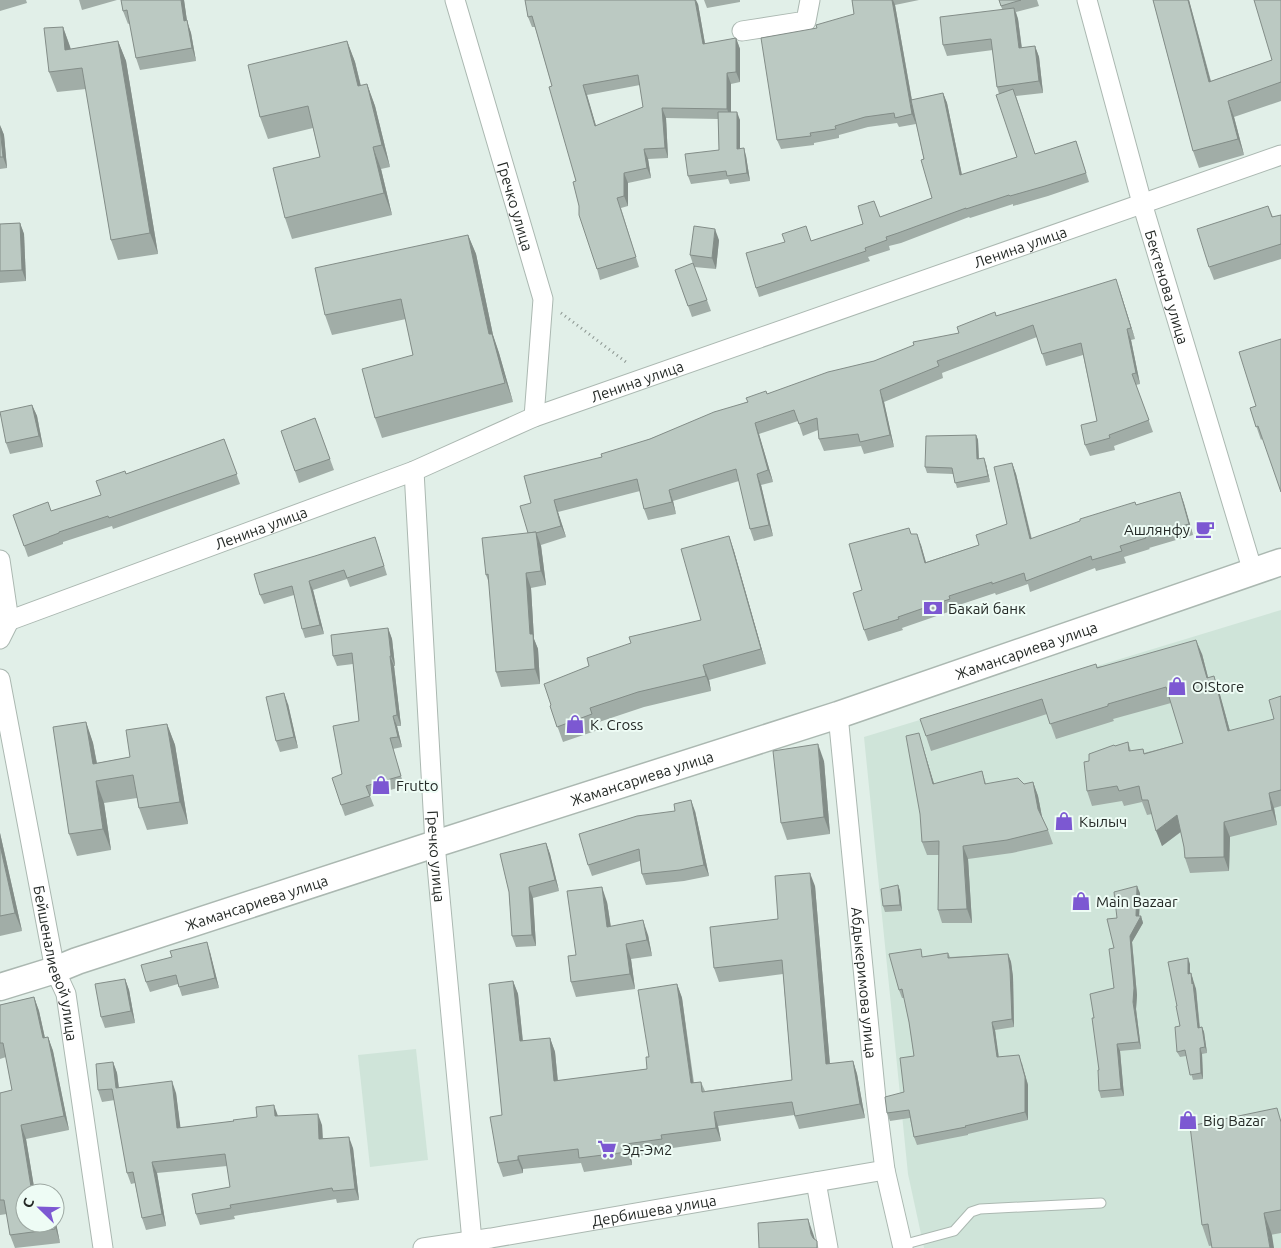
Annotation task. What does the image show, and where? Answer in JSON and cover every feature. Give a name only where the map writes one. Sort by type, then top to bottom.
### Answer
[{"type":"main road","name":"Жамансариева улица","points":[[0,988],[435,844],[838,715],[1281,562]]},
{"type":"street","name":"Гречко улица","points":[[454,0],[543,299],[534,418]]},
{"type":"street","points":[[742,31],[806,21],[810,0]]},
{"type":"street","name":"Бектенова улица","points":[[1087,0],[1142,203],[1253,572]]},
{"type":"street","name":"Ленина улица","points":[[4,623],[414,471],[534,418],[1281,155]]},
{"type":"street","name":"Гречко улица","points":[[414,471],[435,844],[472,1241]]},
{"type":"street","points":[[0,560],[4,623],[0,639]]},
{"type":"street","name":"Бейшеналиевой улица","points":[[0,679],[55,970],[66,994],[103,1248]]},
{"type":"street","name":"Абдыкеримова улица","points":[[838,715],[876,1098],[885,1170],[902,1247]]},
{"type":"street","name":"Дербишева улица","points":[[424,1248],[472,1241],[492,1243],[885,1170]]},
{"type":"street","points":[[816,1182],[828,1248]]},
{"type":"lane","points":[[902,1247],[954,1231],[971,1212],[980,1209],[1101,1203]]},
{"type":"path","points":[[543,299],[647,378]]},
{"type":"shaded area","name":"Main Bazaar","points":[[1281,610],[1281,1248],[924,1248],[908,1174],[864,737]]},
{"type":"shaded area","points":[[416,1049],[428,1160],[370,1167],[358,1055]]},
{"type":"building","points":[[121,0],[181,0],[184,21],[187,20],[192,48],[136,58],[127,10],[123,11]]},
{"type":"building","points":[[525,0],[695,0],[703,44],[736,38],[736,72],[727,73],[727,109],[662,108],[665,148],[644,149],[647,168],[624,173],[624,196],[617,198],[636,257],[597,269],[579,215],[579,206],[573,182],[576,181],[549,87],[552,86],[532,16],[528,17]],"holes":[[[638,75],[643,107],[595,126],[583,85]]]},
{"type":"building","points":[[852,0],[892,0],[912,114],[895,118],[894,113],[865,117],[835,126],[836,129],[810,133],[811,136],[777,140],[761,38],[817,28],[816,25],[854,14]]},
{"type":"building","points":[[999,0],[1021,0],[1001,6]]},
{"type":"building","points":[[1153,0],[1188,0],[1209,82],[1272,60],[1254,0],[1281,0],[1281,82],[1228,101],[1238,139],[1193,151]]},
{"type":"building","points":[[1014,8],[1019,48],[1035,46],[1039,81],[997,87],[991,39],[943,45],[940,17]]},
{"type":"building","points":[[63,27],[65,50],[118,41],[150,233],[111,240],[82,68],[49,72],[44,28]]},
{"type":"building","points":[[347,41],[358,86],[367,84],[382,145],[373,147],[384,193],[285,218],[273,168],[320,157],[308,106],[260,117],[248,65]]},
{"type":"building","points":[[1013,89],[1035,154],[1076,141],[1086,173],[966,208],[886,237],[887,240],[865,248],[866,251],[756,288],[746,253],[785,242],[782,234],[806,226],[811,241],[863,224],[858,206],[874,201],[880,217],[932,198],[921,160],[924,159],[911,100],[943,93],[960,175],[1017,157],[996,95]]},
{"type":"building","points":[[718,112],[737,112],[737,149],[744,148],[747,173],[727,176],[726,171],[688,176],[685,154],[719,150]]},
{"type":"building","points":[[0,127],[3,157],[0,157]]},
{"type":"building","points":[[1268,206],[1272,217],[1281,215],[1281,244],[1209,267],[1197,229]]},
{"type":"building","points":[[20,223],[22,270],[0,271],[0,224]]},
{"type":"building","points":[[694,226],[715,229],[712,258],[690,255]]},
{"type":"building","points":[[468,235],[489,334],[492,334],[505,383],[375,418],[362,369],[413,355],[401,299],[325,315],[315,268]]},
{"type":"building","points":[[693,263],[707,300],[688,306],[675,270]]},
{"type":"building","points":[[1116,279],[1131,328],[1127,329],[1136,373],[1132,374],[1149,420],[1109,435],[1110,438],[1085,445],[1081,425],[1097,421],[1081,343],[1042,354],[1033,325],[937,361],[939,366],[880,390],[890,435],[860,442],[858,434],[819,439],[817,418],[799,424],[794,410],[755,423],[768,470],[757,474],[769,525],[750,529],[736,469],[669,490],[672,502],[644,509],[637,479],[554,500],[561,526],[536,533],[528,533],[520,506],[531,503],[524,476],[602,457],[601,454],[650,439],[714,412],[748,402],[746,398],[766,391],[767,394],[828,372],[874,361],[914,345],[913,342],[959,333],[957,327],[995,312],[996,316]]},
{"type":"building","points":[[1281,339],[1281,492],[1250,408],[1256,406],[1239,352]]},
{"type":"building","points":[[32,405],[39,436],[6,443],[0,412]]},
{"type":"building","points":[[315,418],[330,459],[295,471],[281,431]]},
{"type":"building","points":[[976,435],[977,459],[984,458],[988,476],[955,483],[952,468],[925,467],[926,436]]},
{"type":"building","points":[[224,439],[237,474],[109,518],[108,516],[59,532],[24,546],[13,515],[48,502],[51,511],[101,495],[96,481],[125,471],[126,474]]},
{"type":"building","points":[[1012,463],[1030,539],[1080,521],[1080,519],[1135,502],[1136,505],[1180,492],[1189,524],[1145,536],[1146,538],[1120,546],[1122,551],[1092,560],[1091,556],[1026,581],[1024,573],[949,596],[950,599],[898,617],[899,619],[864,630],[853,593],[862,590],[849,544],[909,528],[911,534],[917,534],[925,563],[979,545],[976,535],[1007,524],[994,467]]},
{"type":"building","points":[[536,532],[541,571],[526,573],[530,634],[533,634],[535,669],[496,672],[488,574],[486,575],[482,538]]},
{"type":"building","points":[[729,536],[761,649],[703,665],[706,676],[638,692],[590,708],[592,714],[557,727],[544,684],[589,666],[587,658],[631,643],[629,637],[701,620],[681,549]]},
{"type":"building","points":[[375,537],[384,566],[347,578],[344,570],[309,581],[320,625],[302,629],[292,586],[260,595],[254,574]]},
{"type":"building","points":[[388,628],[397,715],[393,716],[398,737],[390,738],[401,776],[366,786],[370,796],[341,805],[332,778],[342,774],[333,726],[359,721],[352,653],[333,656],[331,635]]},
{"type":"building","points":[[1196,640],[1207,678],[1214,676],[1228,731],[1274,719],[1269,700],[1281,696],[1281,790],[1269,793],[1272,810],[1224,822],[1224,857],[1185,858],[1177,815],[1156,831],[1148,800],[1142,800],[1139,786],[1119,791],[1117,786],[1087,791],[1084,762],[1089,761],[1089,754],[1128,742],[1129,751],[1143,749],[1144,754],[1183,743],[1166,687],[1050,724],[1042,699],[926,736],[920,719],[1096,664],[1097,668]]},
{"type":"building","points":[[284,693],[294,737],[276,741],[266,697]]},
{"type":"building","points":[[86,722],[93,764],[130,757],[126,730],[167,724],[180,802],[139,808],[133,775],[96,781],[103,829],[69,834],[53,727]]},
{"type":"building","points":[[919,733],[933,784],[982,771],[985,784],[1018,778],[1024,784],[1033,782],[1038,809],[1048,830],[1007,840],[963,846],[967,909],[938,910],[939,841],[922,842],[920,814],[906,736]]},
{"type":"building","points":[[818,744],[824,817],[781,823],[773,751]]},
{"type":"building","points":[[691,800],[704,865],[680,870],[642,874],[639,849],[588,865],[579,834],[637,816],[675,811],[674,804]]},
{"type":"building","points":[[546,843],[555,880],[529,887],[532,935],[512,936],[509,892],[500,854]]},
{"type":"building","points":[[0,845],[15,913],[0,916]]},
{"type":"building","points":[[810,873],[826,1064],[853,1061],[860,1104],[795,1116],[792,1102],[714,1112],[716,1128],[661,1135],[662,1139],[626,1144],[627,1152],[579,1158],[578,1149],[518,1156],[518,1160],[498,1163],[490,1117],[502,1115],[489,984],[513,981],[520,1041],[550,1038],[554,1081],[647,1069],[646,1057],[649,1057],[638,990],[677,984],[691,1083],[701,1082],[702,1092],[792,1080],[782,960],[714,968],[710,927],[778,919],[775,876]]},
{"type":"building","points":[[898,885],[900,905],[883,906],[881,889]]},
{"type":"building","points":[[1137,886],[1136,916],[1141,916],[1130,936],[1134,988],[1133,1002],[1139,1042],[1117,1044],[1121,1089],[1099,1091],[1099,1070],[1090,994],[1114,988],[1109,949],[1114,948],[1107,919],[1117,918],[1114,892]]},
{"type":"building","points":[[602,887],[607,927],[643,920],[647,940],[626,944],[630,974],[571,982],[568,956],[576,955],[567,891]]},
{"type":"building","points":[[207,942],[215,978],[179,987],[176,975],[146,982],[141,965],[172,957],[170,951]]},
{"type":"building","points":[[921,949],[922,957],[948,953],[948,958],[1008,954],[1012,1019],[992,1022],[997,1057],[1019,1055],[1025,1077],[1025,1112],[966,1127],[914,1137],[909,1110],[887,1113],[885,1097],[904,1092],[900,1058],[914,1056],[902,989],[899,990],[889,954]]},
{"type":"building","points":[[1188,958],[1188,974],[1191,973],[1193,983],[1198,1028],[1202,1027],[1205,1047],[1200,1048],[1201,1073],[1190,1075],[1185,1050],[1177,1052],[1175,1027],[1180,1026],[1168,962]]},
{"type":"building","points":[[125,979],[131,1011],[101,1017],[95,984]]},
{"type":"building","points":[[34,997],[43,1038],[48,1037],[64,1116],[21,1125],[30,1183],[15,1183],[15,1233],[25,1233],[10,1235],[4,1200],[0,1200],[0,1093],[12,1090],[3,1043],[0,1043],[0,1005]]},
{"type":"building","points":[[113,1062],[116,1088],[172,1081],[177,1128],[257,1117],[256,1107],[274,1105],[275,1116],[318,1114],[319,1139],[349,1137],[355,1189],[333,1191],[332,1188],[230,1205],[231,1208],[196,1214],[192,1194],[230,1187],[225,1154],[152,1162],[162,1214],[142,1218],[133,1172],[127,1173],[112,1089],[98,1090],[96,1064]]},
{"type":"building","points":[[1277,1108],[1281,1122],[1281,1210],[1264,1213],[1270,1248],[1212,1248],[1208,1224],[1202,1225],[1190,1126]]},
{"type":"building","points":[[808,1219],[811,1234],[817,1241],[817,1248],[759,1248],[758,1223]]},
{"type":"place","name":"Ашлянфу","points":[[1205,529]]},
{"type":"place","name":"Бакай банк","points":[[933,608]]},
{"type":"place","name":"O!Store","points":[[1177,686]]},
{"type":"place","name":"K. Cross","points":[[575,724]]},
{"type":"place","name":"Frutto","points":[[381,785]]},
{"type":"place","name":"Кылыч","points":[[1064,821]]},
{"type":"place","name":"Main Bazaar","points":[[1081,901]]},
{"type":"place","name":"Big Bazar","points":[[1188,1120]]},
{"type":"place","name":"Эд-Эм2","points":[[607,1149]]}]
